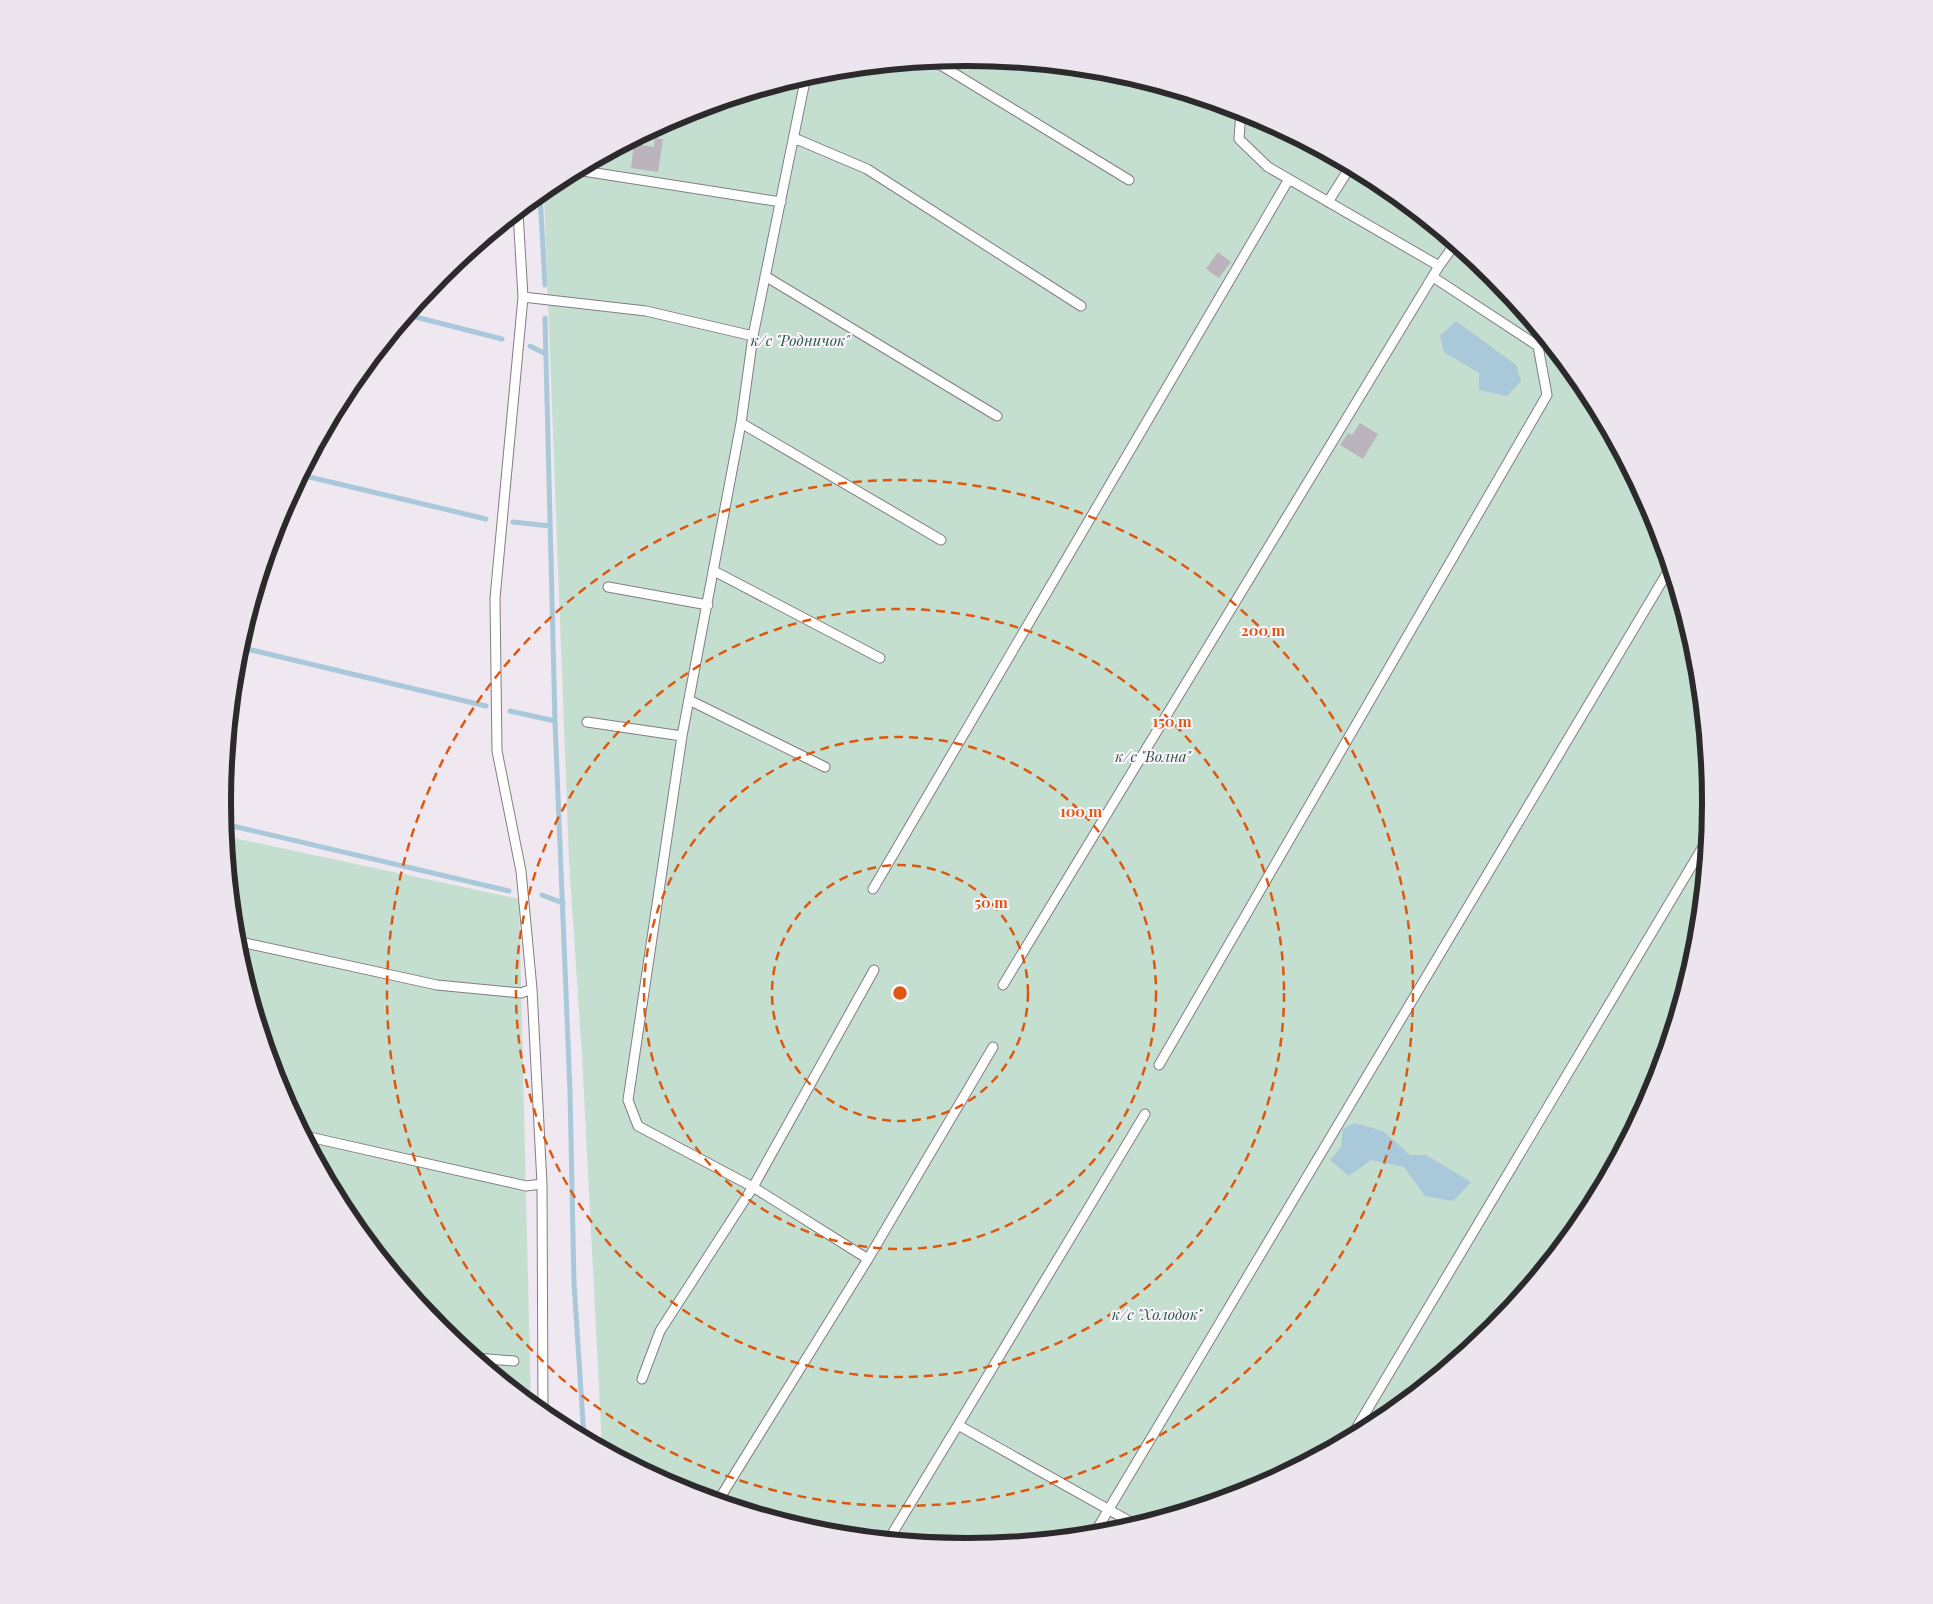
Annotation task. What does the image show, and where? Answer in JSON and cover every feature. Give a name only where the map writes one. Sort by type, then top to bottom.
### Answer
[{"type":"lane","points":[[944,67],[1129,180]]},
{"type":"lane","points":[[804,84],[753,336],[741,423],[682,736],[628,1100],[638,1126],[753,1187],[868,1258]]},
{"type":"lane","points":[[1240,119],[1239,139],[1268,167],[1439,266]]},
{"type":"lane","points":[[794,138],[867,169],[1081,306]]},
{"type":"lane","points":[[588,172],[780,202]]},
{"type":"lane","points":[[1328,202],[1346,173]]},
{"type":"lane","points":[[872,889],[1289,179]]},
{"type":"lane","points":[[518,219],[523,298],[495,598],[497,750],[521,870],[532,989],[542,1184],[543,1403]]},
{"type":"lane","points":[[1003,985],[1451,248]]},
{"type":"lane","points":[[765,276],[997,416]]},
{"type":"lane","points":[[1432,277],[1538,346]]},
{"type":"lane","points":[[523,298],[646,311],[753,336]]},
{"type":"lane","points":[[1159,1065],[1548,395],[1538,346],[1540,342]]},
{"type":"lane","points":[[741,423],[941,540]]},
{"type":"lane","points":[[714,571],[880,658]]},
{"type":"lane","points":[[1099,1526],[1666,575]]},
{"type":"lane","points":[[608,587],[708,605]]},
{"type":"lane","points":[[689,700],[825,767]]},
{"type":"lane","points":[[587,722],[682,736]]},
{"type":"lane","points":[[1359,1424],[1701,850]]},
{"type":"lane","points":[[244,942],[437,985],[521,993],[532,989]]},
{"type":"lane","points":[[642,1379],[660,1331],[753,1187],[874,970]]},
{"type":"lane","points":[[721,1496],[868,1258],[993,1047]]},
{"type":"lane","points":[[892,1533],[1145,1114]]},
{"type":"lane","points":[[312,1138],[526,1186],[542,1184]]},
{"type":"lane","points":[[486,1359],[514,1361]]},
{"type":"lane","points":[[958,1425],[1127,1520]]},
{"type":"green space","points":[[966,66],[1015,68],[1110,80],[1157,91],[1203,105],[1248,122],[1292,142],[1375,190],[1414,218],[1452,249],[1520,317],[1578,393],[1604,434],[1646,520],[1663,566],[1688,658],[1696,706],[1701,754],[1701,850],[1688,946],[1677,992],[1646,1084],[1626,1127],[1604,1170],[1550,1250],[1520,1287],[1452,1355],[1375,1414],[1334,1439],[1292,1462],[1248,1482],[1203,1499],[1157,1513],[1110,1524],[1063,1531],[1015,1536],[966,1538],[918,1536],[823,1524],[776,1513],[730,1499],[685,1482],[641,1462],[602,1440],[582,1056],[569,861],[544,200],[599,165],[641,142],[685,122],[730,105],[776,91],[823,80],[870,73]]},
{"type":"green space","points":[[232,837],[519,899],[531,1394],[481,1355],[413,1287],[355,1211],[329,1170],[287,1084],[256,992],[245,946],[237,898]]},
{"type":"water","points":[[1456,321],[1516,365],[1521,381],[1507,396],[1479,390],[1479,373],[1444,352],[1440,336]]},
{"type":"water","points":[[1354,1123],[1383,1131],[1410,1155],[1426,1155],[1471,1182],[1453,1201],[1425,1196],[1404,1167],[1371,1160],[1349,1176],[1330,1160],[1341,1147],[1343,1129]]},
{"type":"building","points":[[655,138],[663,139],[658,172],[631,168],[634,146],[637,144],[654,147]]},
{"type":"building","points":[[1218,252],[1231,262],[1219,278],[1206,269]]},
{"type":"building","points":[[1360,423],[1378,434],[1363,459],[1340,445],[1348,433],[1352,435]]},
{"type":"waterway","points":[[540,203],[545,285]]},
{"type":"waterway","points":[[414,316],[502,339]]},
{"type":"waterway","points":[[545,318],[555,721],[570,1092],[574,1283],[583,1430]]},
{"type":"waterway","points":[[530,346],[546,354]]},
{"type":"waterway","points":[[307,476],[486,519]]},
{"type":"waterway","points":[[513,522],[550,526]]},
{"type":"waterway","points":[[247,649],[486,706]]},
{"type":"waterway","points":[[510,711],[555,721]]},
{"type":"waterway","points":[[231,826],[509,891]]},
{"type":"waterway","points":[[542,895],[563,903]]},
{"type":"park label","name":"к/с \"Родничок\"","points":[[800,340]]},
{"type":"park label","name":"к/с \"Волна\"","points":[[1153,756]]},
{"type":"park label","name":"к/с \"Холодок\"","points":[[1157,1314]]}]
